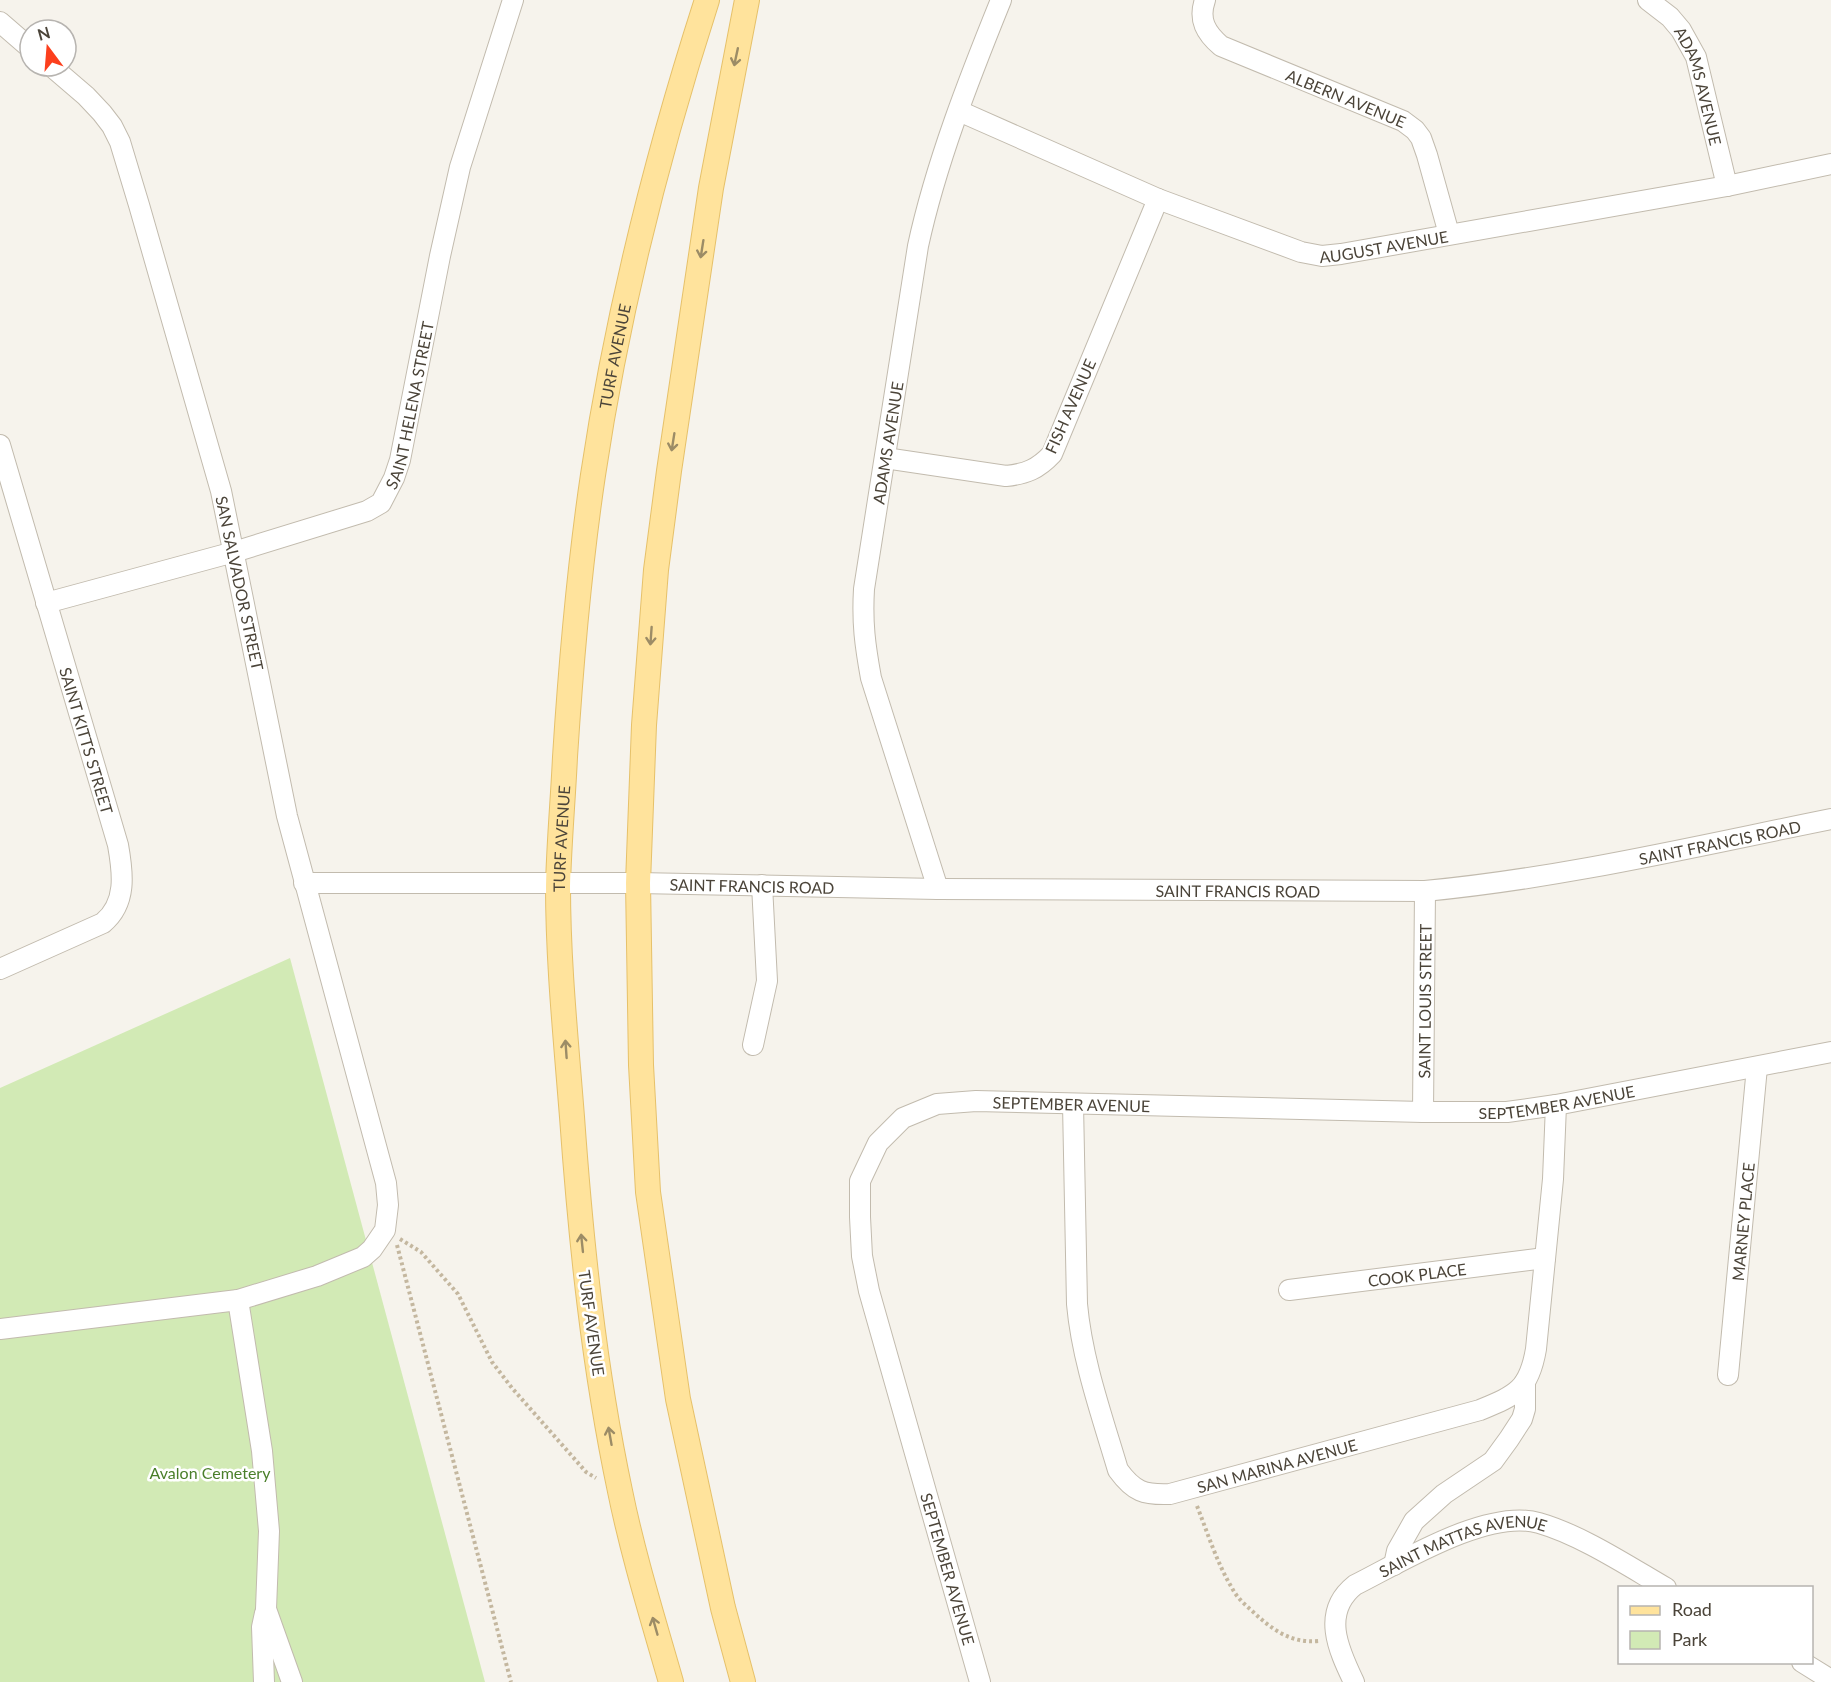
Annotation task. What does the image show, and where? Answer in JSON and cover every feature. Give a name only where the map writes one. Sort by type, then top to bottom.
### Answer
[{"type":"main road","name":"TURF AVENUE","points":[[671,1682],[620,1494],[597,1370],[577,1195],[560,967],[558,884],[570,680],[580,572],[610,373],[630,278],[678,93],[707,0]]},
{"type":"main road","points":[[743,1682],[723,1608],[678,1399],[648,1192],[641,1065],[638,883],[644,725],[656,570],[670,459],[711,188],[747,0]]},
{"type":"street","name":"SAINT HELENA STREET","points":[[46,603],[234,552],[367,511],[381,503],[400,460],[460,167],[513,0]]},
{"type":"street","name":"ADAMS AVENUE","points":[[938,889],[871,678],[862,620],[864,589],[920,236],[927,206],[959,111],[1000,0]]},
{"type":"street","name":"ALBERN AVENUE","points":[[1205,0],[1202,8],[1203,23],[1209,36],[1221,46],[1403,121],[1415,130],[1427,155],[1449,234]]},
{"type":"street","name":"ADAMS AVENUE","points":[[1648,0],[1670,17],[1681,30],[1696,57],[1727,186]]},
{"type":"street","points":[[0,22],[18,38]]},
{"type":"street","name":"SAN SALVADOR STREET","points":[[65,78],[102,113],[120,142],[199,410],[221,491],[256,656],[273,753],[304,883],[386,1183],[388,1205],[385,1230],[372,1249],[363,1257],[317,1276],[238,1300]]},
{"type":"street","name":"AUGUST AVENUE","points":[[959,111],[1158,199],[1301,252],[1322,256],[1727,186],[1831,164]]},
{"type":"street","name":"FISH AVENUE","points":[[885,458],[1005,476],[1019,475],[1043,464],[1052,454],[1158,199]]},
{"type":"street","name":"SAINT KITTS STREET","points":[[0,445],[118,845],[122,867],[122,892],[111,916],[103,923],[0,969]]},
{"type":"street","name":"SAINT FRANCIS ROAD","points":[[558,884],[638,883],[938,889],[1425,891],[1474,886],[1602,865],[1830,821]]},
{"type":"street","points":[[304,883],[558,884]]},
{"type":"street","points":[[753,1045],[767,981],[762,885]]},
{"type":"street","name":"SAINT LOUIS STREET","points":[[1423,1112],[1425,891]]},
{"type":"street","name":"SEPTEMBER AVENUE","points":[[980,1682],[869,1291],[862,1256],[860,1181],[878,1143],[903,1118],[937,1104],[976,1101],[1507,1112],[1556,1105],[1831,1052]]},
{"type":"street","name":"MARNEY PLACE","points":[[1728,1375],[1757,1066]]},
{"type":"street","name":"SAN MARINA AVENUE","points":[[1073,1104],[1079,1328],[1084,1354],[1118,1470],[1127,1483],[1140,1491],[1154,1495],[1191,1489],[1480,1410],[1509,1397],[1525,1382]]},
{"type":"street","points":[[1394,1565],[1398,1551],[1414,1521],[1444,1494],[1493,1461],[1522,1419],[1525,1409],[1525,1382],[1532,1370],[1536,1349],[1553,1179],[1556,1105]]},
{"type":"street","name":"COOK PLACE","points":[[1289,1290],[1545,1258]]},
{"type":"street","points":[[0,1329],[238,1300],[262,1451],[269,1531],[266,1609],[262,1627],[264,1682]]},
{"type":"street","name":"SAINT MATTAS AVENUE","points":[[1354,1682],[1337,1639],[1335,1614],[1346,1592],[1355,1585],[1436,1544],[1477,1528],[1500,1521],[1539,1522],[1584,1542],[1664,1586]]},
{"type":"street","points":[[266,1609],[292,1682]]},
{"type":"street","points":[[1805,1664],[1831,1680]]},
{"type":"path","points":[[511,1682],[394,1235],[421,1252],[458,1294],[492,1362],[512,1388],[586,1472],[620,1494]]},
{"type":"path","points":[[1191,1489],[1220,1566],[1233,1591],[1246,1605],[1280,1634],[1310,1642],[1337,1639]]},
{"type":"green space","name":"Avalon Cemetery","points":[[290,958],[485,1682],[0,1682],[0,1088]]}]
